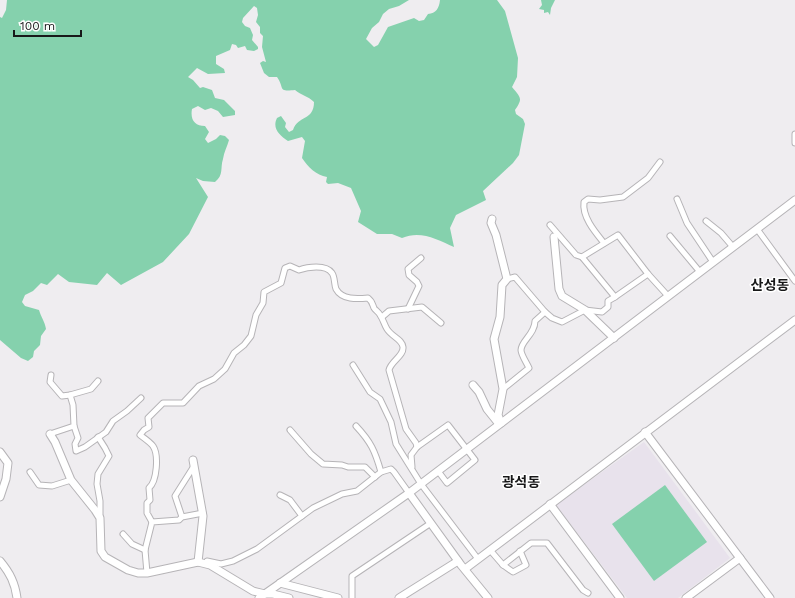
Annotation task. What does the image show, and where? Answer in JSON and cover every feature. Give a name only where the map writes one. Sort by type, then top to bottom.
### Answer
[{"type":"street","points":[[794,134],[795,143]]},
{"type":"street","points":[[604,243],[591,227],[583,208],[584,202],[588,199],[600,200],[623,197],[648,178],[660,162]]},
{"type":"street","points":[[676,199],[687,223],[713,262]]},
{"type":"street","points":[[262,596],[409,493],[795,200]]},
{"type":"street","points":[[492,219],[490,223],[496,236],[506,279]]},
{"type":"street","points":[[706,221],[721,233],[733,247]]},
{"type":"street","points":[[550,225],[576,255],[582,257],[615,297]]},
{"type":"street","points":[[757,229],[795,281]]},
{"type":"street","points":[[582,257],[618,235],[648,274],[668,296]]},
{"type":"street","points":[[670,236],[700,272]]},
{"type":"street","points":[[554,237],[559,289],[562,296],[585,310],[614,338]]},
{"type":"street","points":[[408,309],[419,286],[417,282],[409,275],[408,269],[421,258]]},
{"type":"street","points":[[147,573],[145,550],[152,522],[147,512],[146,504],[150,500],[149,488],[153,485],[157,463],[153,446],[140,435],[149,427],[148,418],[163,403],[183,402],[198,386],[214,379],[225,369],[234,353],[244,345],[251,336],[256,315],[263,303],[264,292],[281,283],[286,268],[290,266],[299,270],[310,266],[328,270],[332,273],[336,288],[342,295],[353,299],[368,298],[372,300],[374,308],[382,316],[387,329],[393,336],[400,340],[403,346],[402,352],[390,366],[389,370],[406,429],[416,443],[417,447]]},
{"type":"street","points":[[500,424],[498,415],[502,389],[494,339],[500,316],[502,285],[506,279],[515,277],[545,312],[552,318],[562,322],[585,310],[602,312],[608,307],[608,301],[648,274]]},
{"type":"street","points":[[382,316],[389,311],[422,307],[441,323]]},
{"type":"street","points":[[502,389],[529,368],[521,351],[522,345],[535,327],[535,321],[545,312]]},
{"type":"street","points":[[465,569],[795,320]]},
{"type":"street","points":[[353,365],[370,392],[380,399],[390,422],[396,444],[422,483],[478,559]]},
{"type":"street","points":[[51,375],[50,382],[62,396],[91,389],[98,381]]},
{"type":"street","points":[[473,385],[487,409],[500,424]]},
{"type":"street","points":[[70,395],[73,405],[74,426],[78,438],[75,444],[76,451],[85,448],[106,432],[112,421],[127,411],[141,398]]},
{"type":"street","points":[[422,483],[411,465],[411,455],[417,447],[448,425],[475,460],[447,483],[438,471]]},
{"type":"street","points":[[74,426],[50,434],[55,442],[71,480],[100,518]]},
{"type":"street","points":[[356,426],[367,438],[375,451],[381,472]]},
{"type":"street","points":[[290,430],[311,454],[323,464],[342,465],[348,467],[365,467],[375,477]]},
{"type":"street","points":[[645,432],[770,598]]},
{"type":"street","points":[[98,437],[109,456],[98,474],[97,484],[100,501],[101,551],[105,557],[128,570],[138,573],[147,573],[198,561],[221,564],[233,561],[257,549],[313,508],[342,494],[356,491],[381,472],[391,469],[458,561],[488,598]]},
{"type":"street","points":[[0,452],[8,463],[6,479],[0,497]]},
{"type":"street","points":[[182,516],[175,496],[193,463]]},
{"type":"street","points":[[193,463],[203,513],[198,561]]},
{"type":"street","points":[[30,472],[39,485],[52,486],[71,480]]},
{"type":"street","points":[[280,495],[290,500],[302,516]]},
{"type":"street","points":[[550,504],[620,598]]},
{"type":"street","points":[[152,522],[179,520],[182,516],[203,513]]},
{"type":"street","points":[[352,598],[352,576],[431,523]]},
{"type":"street","points":[[123,534],[132,544],[145,550]]},
{"type":"street","points":[[502,565],[531,543],[547,543],[583,590],[588,593]]},
{"type":"street","points":[[490,550],[502,565],[513,572],[526,565],[520,551]]},
{"type":"street","points":[[686,598],[740,558]]},
{"type":"street","points":[[0,561],[12,578],[17,598]]},
{"type":"street","points":[[198,561],[210,565],[262,596],[273,594],[289,598]]},
{"type":"street","points":[[400,598],[458,561]]},
{"type":"street","points":[[280,583],[338,598]]},
{"type":"shaded area","points":[[644,442],[730,558],[678,598],[627,598],[556,505]]},
{"type":"green space","points":[[7,0],[409,0],[399,6],[389,9],[383,14],[379,22],[372,28],[366,39],[374,47],[378,45],[388,27],[414,18],[419,21],[424,20],[428,14],[437,10],[440,0],[497,0],[505,11],[518,58],[517,77],[512,87],[520,98],[515,110],[516,114],[523,119],[525,124],[519,155],[513,163],[483,191],[486,200],[456,215],[450,228],[454,247],[428,236],[415,235],[402,238],[392,234],[377,234],[358,222],[361,211],[351,188],[338,183],[328,184],[326,182],[327,177],[316,172],[304,161],[302,158],[305,141],[302,137],[288,141],[277,131],[275,125],[277,118],[281,116],[286,123],[285,127],[289,132],[293,130],[298,122],[309,115],[313,108],[314,102],[295,90],[284,90],[277,77],[269,77],[264,73],[260,63],[263,61],[266,62],[262,47],[263,36],[260,33],[260,27],[256,22],[258,15],[257,8],[254,6],[243,18],[242,22],[245,26],[250,28],[253,35],[252,40],[258,49],[254,51],[247,50],[245,46],[238,48],[236,45],[232,44],[230,50],[216,56],[216,64],[224,69],[225,73],[208,74],[197,68],[188,77],[200,88],[203,87],[212,90],[215,98],[224,100],[235,111],[235,115],[223,117],[218,111],[211,108],[205,110],[198,106],[192,109],[194,122],[198,125],[205,126],[209,132],[205,139],[208,143],[220,135],[225,136],[229,140],[223,156],[220,177],[215,182],[203,181],[196,178],[208,197],[189,234],[163,262],[121,285],[107,273],[97,285],[69,282],[58,274],[47,285],[41,283],[33,291],[25,295],[22,302],[25,306],[39,310],[46,329],[41,336],[40,345],[34,351],[33,357],[28,361],[21,358],[0,340],[0,17],[2,18],[6,10]]},
{"type":"green space","points":[[541,0],[555,0],[551,8],[550,15],[548,12],[544,13],[544,10],[539,9],[542,5]]},
{"type":"green space","points":[[665,485],[707,542],[654,581],[612,524]]},
{"type":"district","name":"산성동","points":[[770,285]]},
{"type":"district","name":"광석동","points":[[521,482]]}]
